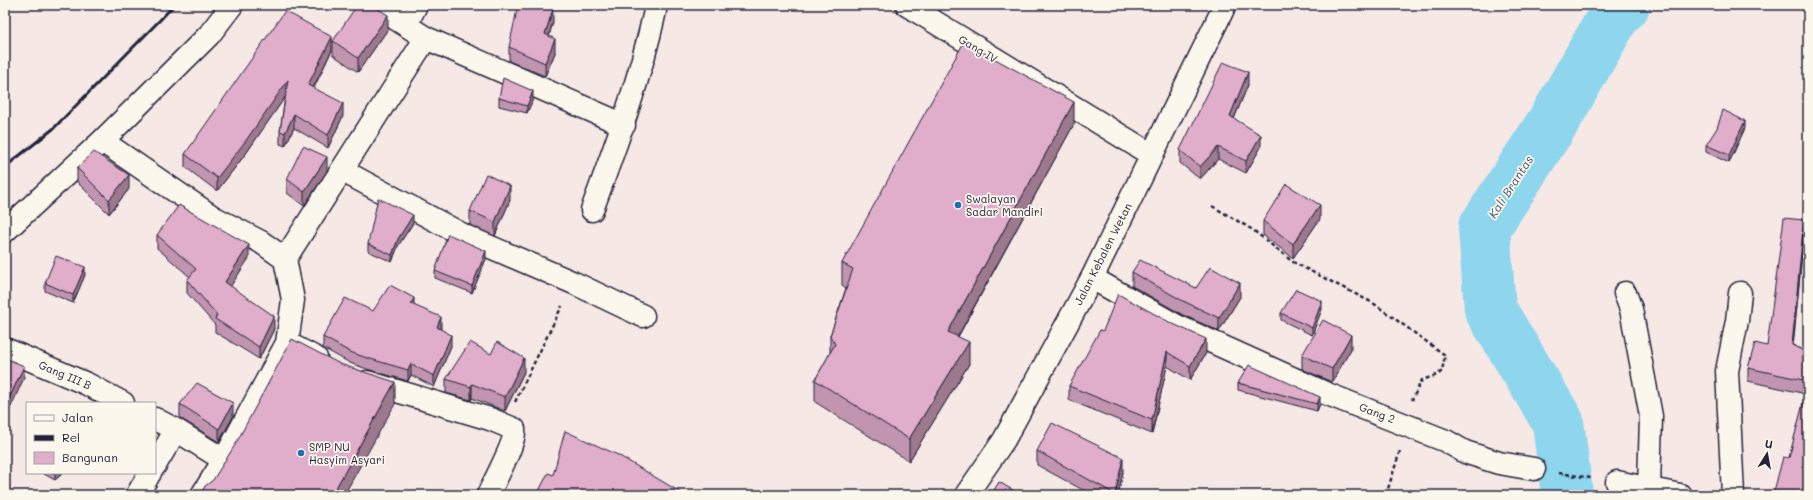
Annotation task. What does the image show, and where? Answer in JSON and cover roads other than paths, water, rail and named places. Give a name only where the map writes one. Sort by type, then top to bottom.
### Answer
[{"type":"street","points":[[5,231],[102,141],[209,35],[232,5]]},
{"type":"street","points":[[374,5],[426,38],[624,125]]},
{"type":"street","points":[[406,25],[416,5]]},
{"type":"street","name":"Jalan Kebalen Wetan","points":[[966,495],[1004,440],[1092,278],[1225,5]]},
{"type":"street","name":"Gang IV","points":[[908,6],[1152,154]]},
{"type":"street","points":[[592,210],[624,125],[650,36],[655,11]]},
{"type":"street","points":[[285,259],[343,171],[426,38]]},
{"type":"street","points":[[102,141],[213,217],[261,242],[285,259],[293,300],[287,343],[224,460],[202,495]]},
{"type":"street","points":[[343,171],[465,236],[574,283],[643,316]]},
{"type":"street","name":"Gang 2","points":[[1092,278],[1178,326],[1325,393],[1446,441],[1465,452],[1499,463],[1534,469]]},
{"type":"street","points":[[1625,293],[1631,309],[1651,416],[1649,488]]},
{"type":"street","points":[[1733,495],[1727,371],[1737,321],[1740,293]]},
{"type":"street","points":[[287,343],[341,372],[389,390],[504,424],[514,429],[514,437],[488,495]]},
{"type":"street","name":"Gang III B","points":[[5,350],[87,384],[121,402]]},
{"type":"street","points":[[156,420],[176,430],[224,460]]},
{"type":"street","points":[[156,463],[176,430]]},
{"type":"street","points":[[137,495],[149,474]]},
{"type":"street","points":[[1617,482],[1680,495]]},
{"type":"waterway","name":"Kali Brantas","points":[[1567,495],[1558,422],[1490,309],[1484,228],[1555,119],[1615,14],[1624,5]]},
{"type":"railway","points":[[5,167],[53,129],[174,5]]},
{"type":"place","name":"Swalayan Sadar Mandiri","points":[[958,205]]},
{"type":"place","name":"SMP NU Hasyim Asyari","points":[[301,453]]}]
